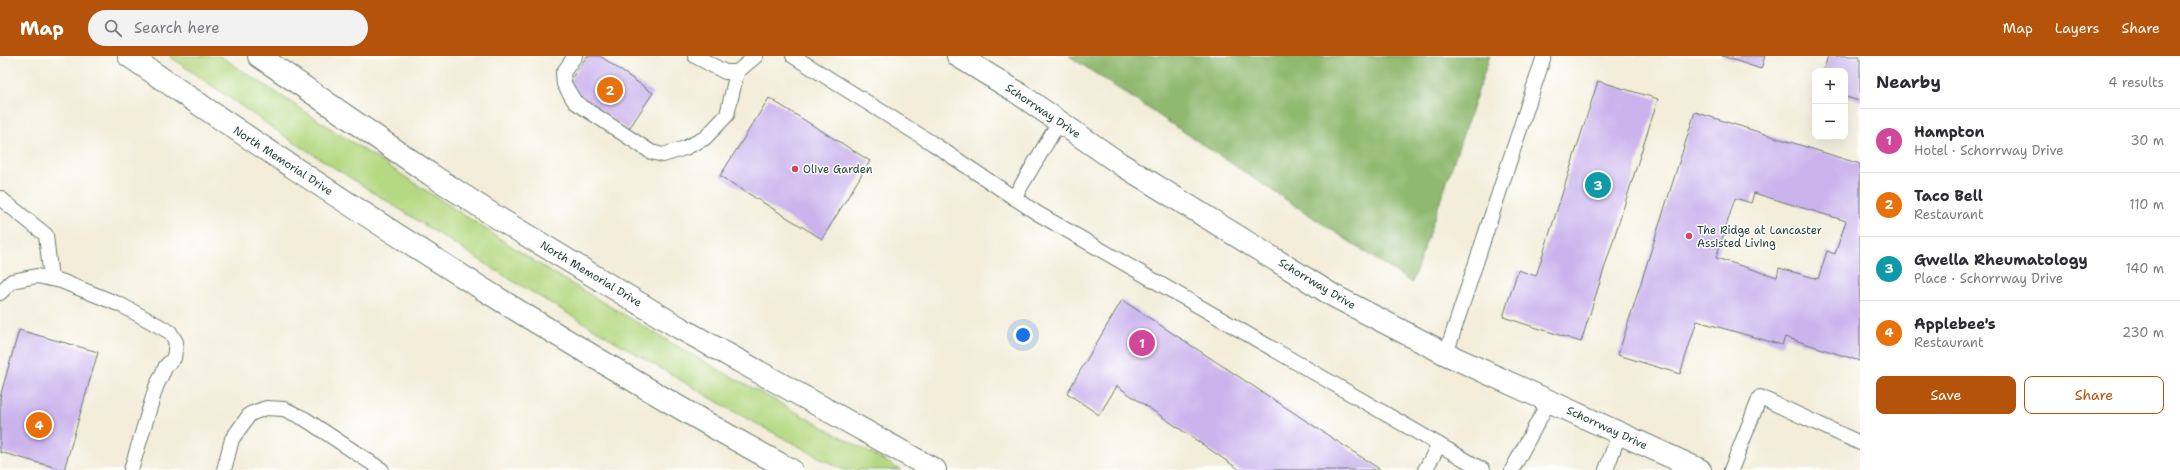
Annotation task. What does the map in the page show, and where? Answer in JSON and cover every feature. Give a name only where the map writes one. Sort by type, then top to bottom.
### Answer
[{"type":"main road","name":"North Memorial Drive","points":[[129,56],[216,116],[392,233],[572,344],[791,470]]},
{"type":"main road","name":"North Memorial Drive","points":[[259,56],[430,174],[498,218],[680,328],[935,470]]},
{"type":"main road","name":"Schorrway Drive","points":[[958,56],[1120,162],[1334,296],[1446,354],[1700,470]]},
{"type":"lane","points":[[575,56],[563,73],[564,84],[575,102],[651,152],[663,156],[685,148],[705,138],[727,115],[737,72]]},
{"type":"lane","points":[[695,56],[725,72],[737,72],[753,61],[756,56]]},
{"type":"lane","points":[[793,56],[932,143],[1037,213],[1484,470]]},
{"type":"lane","points":[[1446,354],[1544,56]]},
{"type":"lane","points":[[1014,198],[1059,122]]},
{"type":"lane","points":[[0,198],[46,235],[51,279]]},
{"type":"lane","points":[[0,293],[12,281],[37,276],[51,279],[121,305],[170,332],[176,342],[174,358],[166,366],[156,387],[131,470]]},
{"type":"lane","points":[[1731,470],[1760,397],[1860,442]]},
{"type":"lane","points":[[1512,470],[1548,401]]},
{"type":"lane","points":[[224,470],[232,440],[250,414],[266,408],[284,409],[305,419],[382,470]]},
{"type":"lane","points":[[1606,470],[1619,434]]},
{"type":"lane","points":[[1425,470],[1440,445]]},
{"type":"green space","points":[[169,56],[220,56],[548,270],[689,353],[901,470],[843,470],[733,411],[508,278],[286,137]]},
{"type":"green space","points":[[1069,56],[1490,56],[1412,283]]},
{"type":"building","points":[[587,56],[600,56],[653,93],[628,130],[566,86]]},
{"type":"building","points":[[1722,56],[1765,56],[1761,69]]},
{"type":"building","points":[[1828,56],[1860,56],[1860,101],[1848,98],[1848,68],[1824,68]]},
{"type":"building","points":[[1598,81],[1658,99],[1581,342],[1503,317],[1518,270],[1536,276]]},
{"type":"building","name":"Olive Garden","points":[[769,98],[870,161],[822,239],[720,176]]},
{"type":"building","name":"The Ridge at Lancaster Assisted Living","points":[[1695,112],[1860,164],[1860,361],[1785,337],[1782,345],[1697,321],[1680,374],[1618,355]],"holes":[[[1754,193],[1846,221],[1835,254],[1827,251],[1818,279],[1779,268],[1777,277],[1716,258],[1735,198],[1751,203]]]},
{"type":"building","points":[[1122,300],[1381,470],[1240,470],[1117,386],[1099,415],[1067,393]]},
{"type":"building","points":[[19,330],[98,352],[64,470],[0,452],[0,397]]},
{"type":"place","name":"Taco Bell","points":[[610,90]]},
{"type":"place","name":"Olive Garden","points":[[795,169]]},
{"type":"place","name":"Gwella Rheumatology","points":[[1598,185]]},
{"type":"place","name":"The Ridge at Lancaster Assisted Living","points":[[1689,236]]},
{"type":"place","name":"Hampton","points":[[1142,343]]},
{"type":"place","name":"Applebee's","points":[[39,425]]}]
